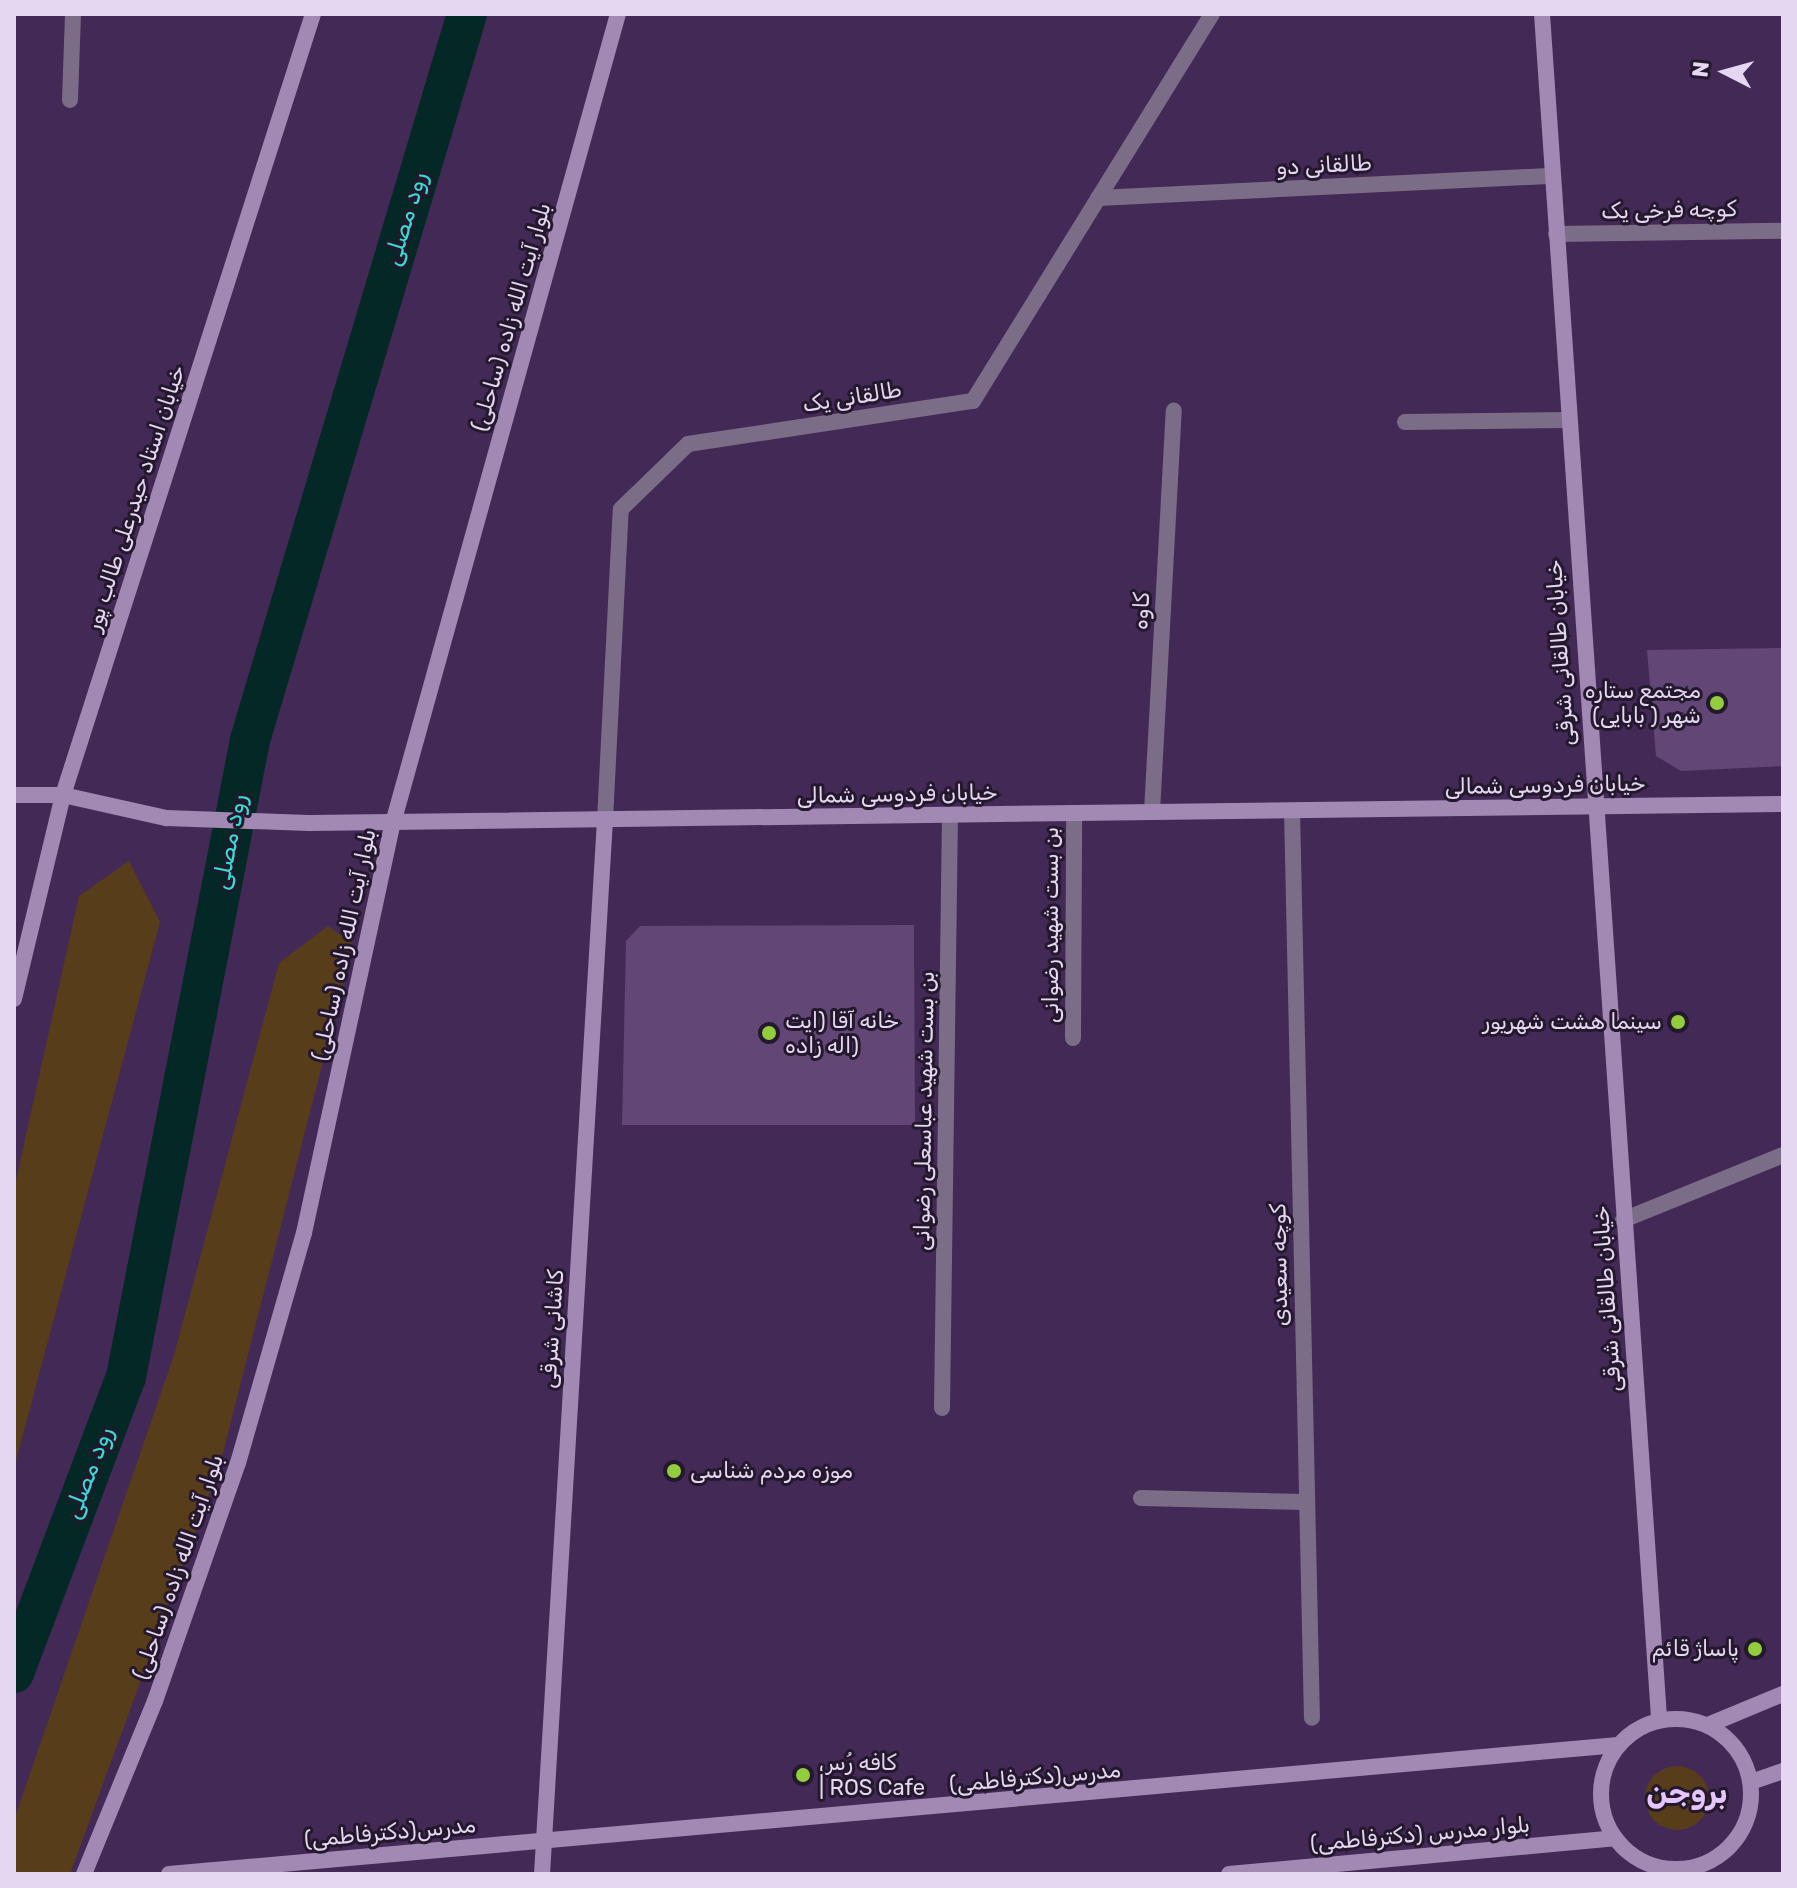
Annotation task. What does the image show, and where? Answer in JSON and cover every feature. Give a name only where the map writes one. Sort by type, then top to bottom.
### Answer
[{"type":"main road","name":"خیابان استاد حیدرعلی طالب پور","points":[[14,999],[63,795],[313,14]]},
{"type":"main road","name":"بلوار آیت الله زاده (ساحلی)","points":[[84,1874],[155,1701],[238,1463],[304,1233],[393,823],[618,14]]},
{"type":"main road","name":"خیابان طالقانی شرقی","points":[[1542,14],[1592,806],[1659,1719]]},
{"type":"main road","name":"خیابان فردوسی شمالی","points":[[14,795],[63,795],[166,818],[309,823],[1783,804]]},
{"type":"main road","name":"کاشانی شرقی","points":[[542,1874],[605,820]]},
{"type":"main road","points":[[1708,1725],[1783,1694]]},
{"type":"main road","points":[[1659,1719],[1708,1725],[1729,1738],[1751,1782],[1742,1831],[1705,1864],[1681,1872],[1656,1867],[1614,1838],[1601,1791],[1618,1745],[1659,1719]]},
{"type":"main road","name":"مدرس(دکترفاطمی)","points":[[169,1874],[1618,1745]]},
{"type":"main road","points":[[1751,1782],[1783,1771]]},
{"type":"main road","name":"بلوار مدرس (دکترفاطمی)","points":[[1229,1874],[1614,1838]]},
{"type":"street","points":[[70,100],[73,14]]},
{"type":"street","name":"طالقانی یک","points":[[605,820],[621,509],[688,444],[973,401],[1212,14]]},
{"type":"street","name":"طالقانی دو","points":[[1098,198],[1552,176]]},
{"type":"street","name":"کوچه فرخی یک","points":[[1556,234],[1783,231]]},
{"type":"street","name":"کاوه","points":[[1152,812],[1174,411]]},
{"type":"street","points":[[1405,422],[1568,420]]},
{"type":"street","name":"کوچه سعیدی","points":[[1292,811],[1312,1718]]},
{"type":"street","name":"بن بست شهید رضوانی","points":[[1073,1038],[1074,813]]},
{"type":"street","name":"بن بست شهید عباسعلی رضوانی","points":[[942,1408],[950,815]]},
{"type":"street","points":[[1623,1220],[1783,1155]]},
{"type":"street","points":[[1141,1498],[1305,1502]]},
{"type":"shaded area","points":[[129,861],[160,922],[14,1468],[14,1189],[79,896]]},
{"type":"shaded area","points":[[328,926],[353,944],[220,1464],[70,1874],[14,1874],[14,1820],[174,1355],[279,963]]},
{"type":"shaded area","points":[[1671,1766],[1683,1766],[1700,1775],[1707,1786],[1707,1810],[1700,1821],[1683,1830],[1671,1830],[1659,1825],[1650,1816],[1645,1804],[1645,1792],[1650,1780],[1659,1771]]},
{"type":"building","name":"مجتمع ستاره شهر ( بابایی)","points":[[1783,648],[1783,766],[1681,771],[1656,756],[1647,650]]},
{"type":"building","name":"خانه آقا (ایت اله زاده)","points":[[914,925],[915,1125],[622,1125],[626,941],[640,926]]},
{"type":"waterway","name":"رود مصلی","points":[[14,1673],[126,1377],[250,740],[467,14]]},
{"type":"place","name":"مجتمع ستاره شهر ( بابایی)","points":[[1717,703]]},
{"type":"place","name":"سینما هشت شهریور","points":[[1678,1022]]},
{"type":"place","name":"خانه آقا (ایت اله زاده)","points":[[769,1033]]},
{"type":"place","name":"موزه مردم شناسی","points":[[674,1471]]},
{"type":"place","name":"پاساژ قائم","points":[[1755,1649]]},
{"type":"place","name":"کافه رُس | ROS Cafe","points":[[803,1775]]},
{"type":"district","name":"بروجن","points":[[1687,1793]]}]
